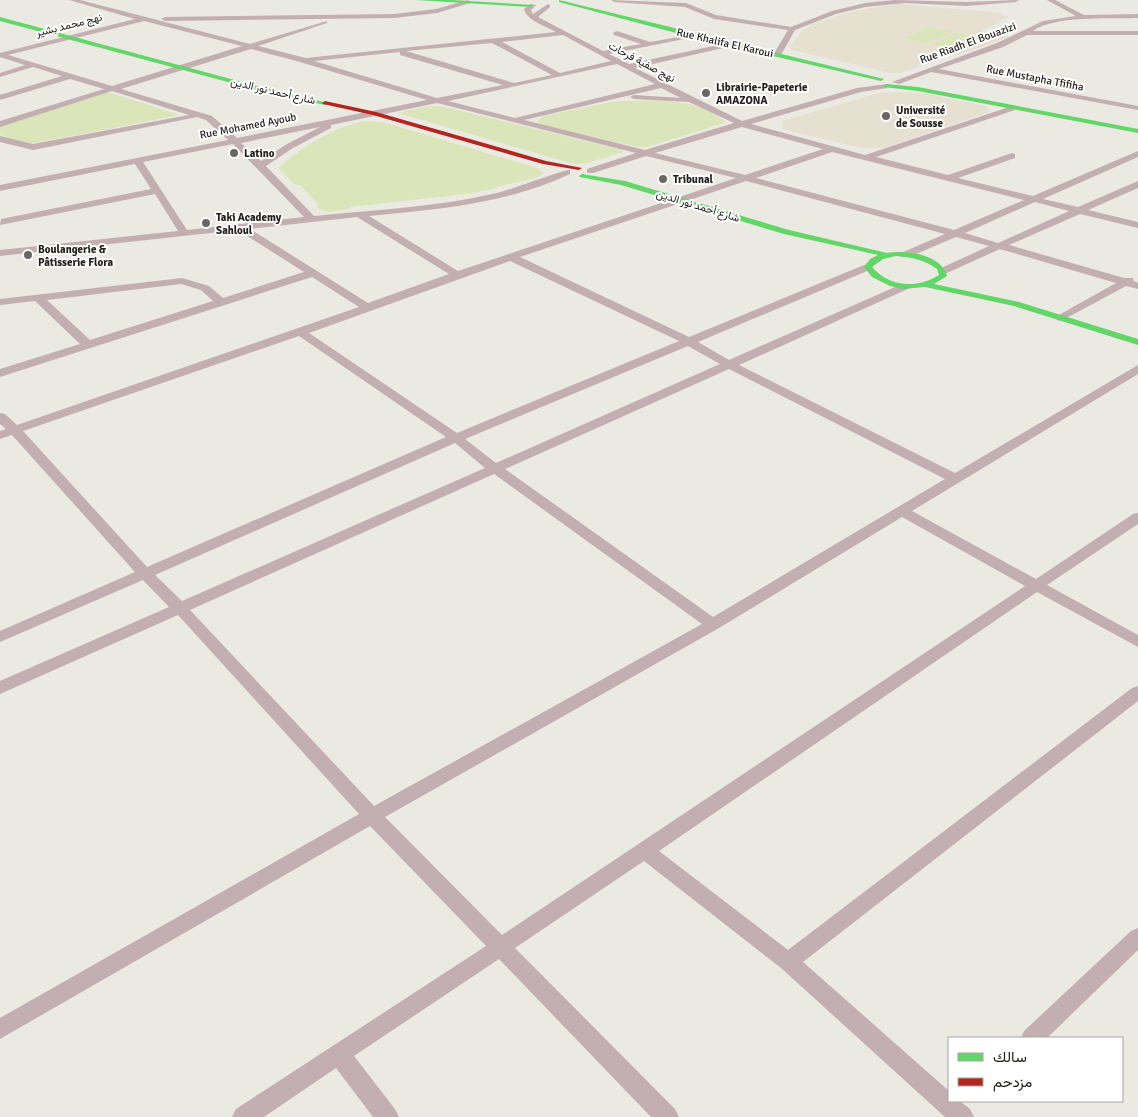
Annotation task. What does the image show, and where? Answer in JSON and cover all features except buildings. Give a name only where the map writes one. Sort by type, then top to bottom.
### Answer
[{"type":"street","points":[[72,0],[87,1],[144,19],[303,60],[437,101],[746,178],[954,233],[1138,286]]},
{"type":"street","points":[[418,0],[530,7]]},
{"type":"street","points":[[614,0],[686,5],[714,17],[792,30],[834,12],[865,5],[905,1],[966,4],[1016,0]]},
{"type":"street","points":[[1050,0],[1083,17]]},
{"type":"street","points":[[144,19],[339,18],[417,14],[468,2]]},
{"type":"street","points":[[489,3],[530,7]]},
{"type":"street","name":"Rue Khalifa El Karoui","points":[[530,7],[555,3],[596,11],[918,90],[1138,131]]},
{"type":"street","name":"نهج صفية فرحات","points":[[530,7],[566,33],[618,62],[692,101],[742,124],[832,150],[867,157],[1138,225]]},
{"type":"street","name":"Rue Riadh El Bouazizi","points":[[548,180],[618,162],[884,82],[910,76],[1000,45],[1045,22],[1083,17],[1138,16]]},
{"type":"street","points":[[0,124],[108,88],[252,47],[339,18]]},
{"type":"street","name":"شارع أحمد نور الدين","points":[[0,19],[256,88],[374,113],[782,231]]},
{"type":"street","name":"نهج محمد بشير","points":[[0,55],[144,19]]},
{"type":"street","points":[[777,55],[792,30]]},
{"type":"street","points":[[303,60],[566,33]]},
{"type":"street","points":[[616,33],[648,45]]},
{"type":"street","points":[[1026,33],[1138,33]]},
{"type":"street","points":[[603,53],[695,36]]},
{"type":"street","points":[[493,40],[559,75]]},
{"type":"street","points":[[628,67],[729,44]]},
{"type":"street","points":[[395,51],[512,86]]},
{"type":"street","points":[[0,55],[198,115],[217,124],[260,166],[310,220]]},
{"type":"street","name":"Rue Mohamed Ayoub","points":[[0,188],[512,86],[618,62]]},
{"type":"street","points":[[0,75],[33,65]]},
{"type":"street","name":"Rue Mustapha Tfifiha","points":[[928,69],[1138,108]]},
{"type":"street","points":[[0,98],[67,76]]},
{"type":"street","points":[[515,120],[662,85]]},
{"type":"street","points":[[622,96],[692,101]]},
{"type":"street","points":[[867,157],[1012,108]]},
{"type":"street","points":[[0,139],[23,146],[34,146],[198,115]]},
{"type":"street","points":[[260,166],[290,146],[340,119]]},
{"type":"street","name":"Rue Khalifa El Karoui","points":[[1098,124],[1138,136]]},
{"type":"street","points":[[7,433],[457,276],[832,150]]},
{"type":"street","points":[[905,255],[1138,154]]},
{"type":"street","points":[[948,178],[1012,156]]},
{"type":"street","points":[[138,160],[184,233]]},
{"type":"street","name":"شارع أحمد نور الدين","points":[[545,162],[567,172],[571,176],[582,172]]},
{"type":"street","points":[[0,253],[360,215],[480,200],[548,180],[567,172]]},
{"type":"street","points":[[927,285],[938,281],[943,273],[1138,184]]},
{"type":"street","points":[[1,222],[157,191]]},
{"type":"street","points":[[360,215],[457,276]]},
{"type":"street","points":[[240,227],[368,308]]},
{"type":"street","points":[[782,231],[850,249],[927,259],[938,264],[943,273],[1016,304],[1138,342]]},
{"type":"street","points":[[782,231],[868,265]]},
{"type":"street","points":[[0,638],[456,438],[868,265],[875,258],[887,255]]},
{"type":"street","points":[[513,258],[688,341],[728,364],[955,478]]},
{"type":"street","points":[[868,265],[870,273],[878,279],[906,286],[927,285],[1016,304]]},
{"type":"street","points":[[0,373],[313,273]]},
{"type":"street","points":[[1060,318],[1138,275]]},
{"type":"street","points":[[0,302],[182,281],[205,288],[220,302]]},
{"type":"street","points":[[0,688],[906,286]]},
{"type":"street","points":[[37,297],[87,344]]},
{"type":"street","points":[[300,332],[456,438],[495,469],[712,624]]},
{"type":"street","points":[[0,1029],[712,624],[900,510],[1138,370]]},
{"type":"street","points":[[0,417],[7,433],[180,608],[372,816],[667,1117]]},
{"type":"street","points":[[900,510],[1138,642]]},
{"type":"street","points":[[244,1117],[501,947],[1138,517]]},
{"type":"street","points":[[788,962],[1138,692]]},
{"type":"street","points":[[644,850],[788,962],[948,1099]]},
{"type":"street","points":[[1033,1037],[1138,937]]},
{"type":"street","points":[[339,1054],[387,1117]]},
{"type":"shaded area","points":[[899,4],[1003,13],[1001,15],[1009,17],[981,31],[1009,37],[964,53],[946,54],[930,63],[900,73],[891,73],[789,48],[802,31],[813,24],[854,11]]},
{"type":"shaded area","name":"Université de Sousse","points":[[883,92],[923,93],[985,106],[989,109],[989,112],[883,148],[862,148],[782,129],[782,121]]},
{"type":"green space","points":[[930,27],[953,32],[927,43],[903,38]]},
{"type":"green space","points":[[959,33],[983,38],[958,50],[933,44]]},
{"type":"green space","points":[[102,93],[111,93],[180,115],[27,144],[0,135],[0,126]]},
{"type":"green space","points":[[617,101],[661,101],[695,105],[725,121],[724,123],[647,147],[638,147],[540,125],[538,121],[543,116]]},
{"type":"green space","points":[[429,106],[445,107],[623,150],[623,152],[587,163],[574,164],[398,113]]},
{"type":"green space","points":[[364,121],[383,122],[537,168],[544,173],[538,177],[474,193],[349,207],[349,209],[336,211],[323,211],[316,206],[318,204],[300,185],[294,184],[279,168],[298,152],[329,133]]},
{"type":"traffic: fast","points":[[418,0],[530,5]]},
{"type":"traffic: fast","points":[[561,1],[695,36],[881,79]]},
{"type":"traffic: fast","points":[[0,19],[256,88],[325,103]]},
{"type":"traffic: fast","points":[[886,86],[918,89],[1138,131]]},
{"type":"traffic: fast","points":[[582,176],[622,183],[787,232],[887,255]]},
{"type":"traffic: fast","points":[[896,254],[914,256],[931,261],[941,268],[943,276],[925,285],[914,287],[893,285],[874,275],[868,267],[880,257],[896,254]]},
{"type":"traffic: fast","points":[[927,285],[1016,304],[1138,342]]},
{"type":"traffic: jam","points":[[325,103],[374,113],[545,163],[579,168]]},
{"type":"place","name":"Librairie-Papeterie AMAZONA","points":[[706,93]]},
{"type":"place","name":"Université de Sousse","points":[[886,116]]},
{"type":"place","name":"Latino","points":[[234,153]]},
{"type":"place","name":"Tribunal","points":[[663,179]]},
{"type":"place","name":"Taki Academy Sahloul","points":[[206,223]]},
{"type":"place","name":"Boulangerie & Pâtisserie Flora","points":[[28,255]]}]
